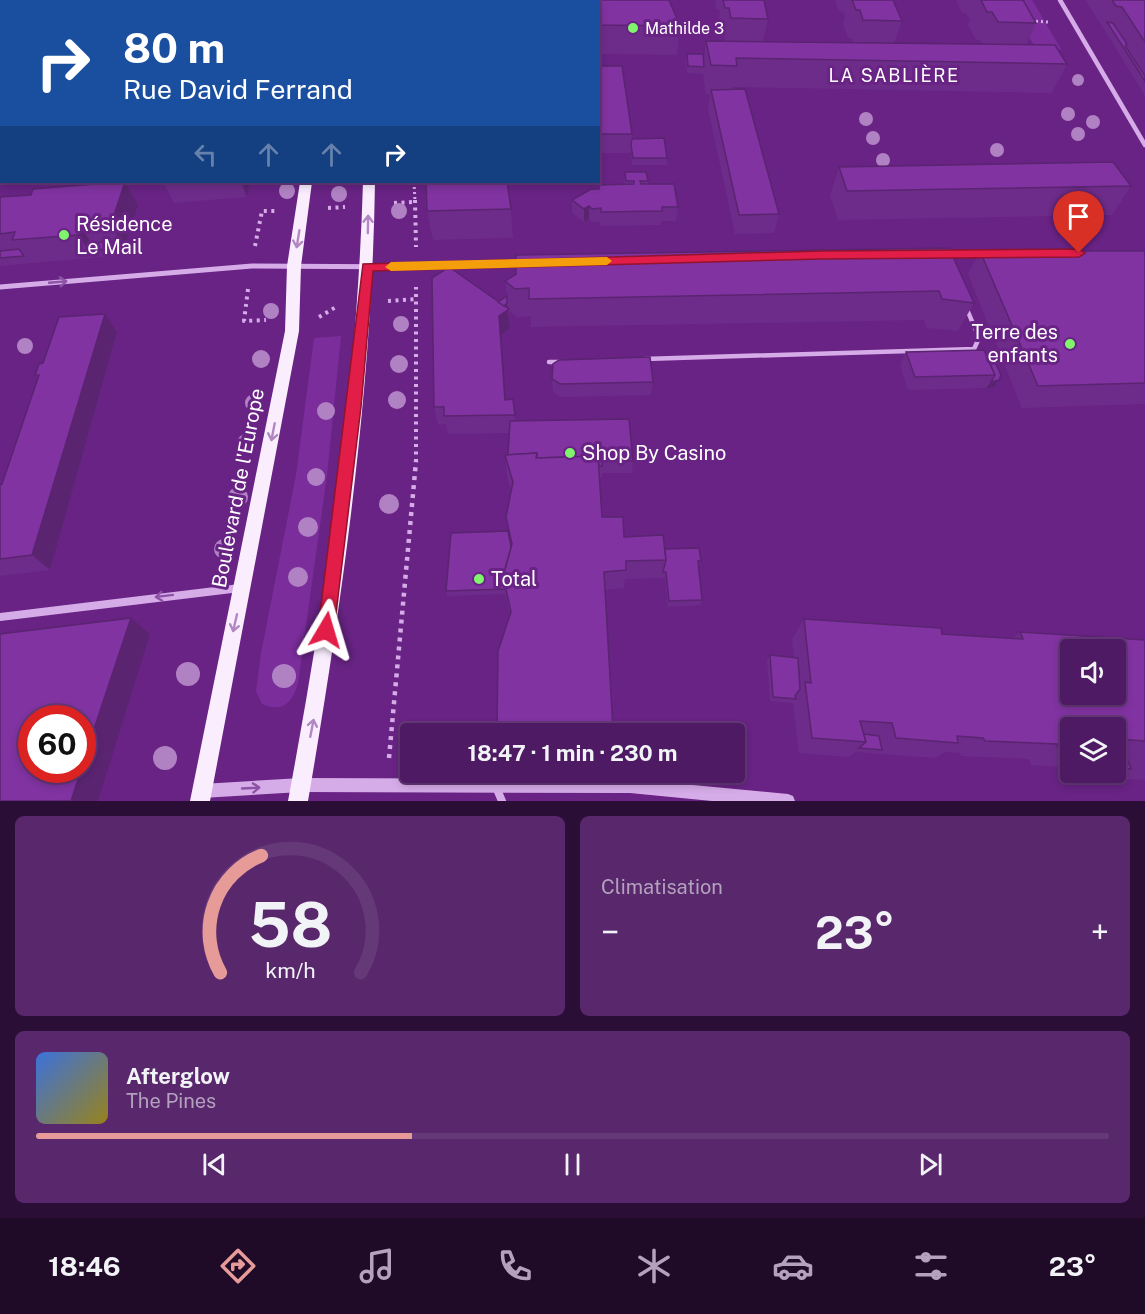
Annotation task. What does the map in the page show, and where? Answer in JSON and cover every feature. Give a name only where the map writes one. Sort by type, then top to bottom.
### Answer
[{"type":"main road","name":"Boulevard de l'Europe","points":[[201,796],[294,318],[294,266],[306,183]]},
{"type":"main road","points":[[299,793],[320,674],[354,407],[368,267],[369,183]]},
{"type":"street","points":[[1060,0],[1145,145]]},
{"type":"street","points":[[935,254],[993,254]]},
{"type":"street","points":[[0,287],[252,266],[368,267],[526,263]]},
{"type":"street","points":[[0,617],[243,587]]},
{"type":"street","points":[[495,784],[502,801]]},
{"type":"street","points":[[201,796],[495,784],[630,786],[788,801]]},
{"type":"lane","points":[[946,254],[950,264]]},
{"type":"lane","points":[[643,359],[974,349],[979,338],[966,306]]},
{"type":"lane","points":[[549,362],[572,362]]},
{"type":"path","points":[[414,183],[417,254]]},
{"type":"path","points":[[386,204],[414,202]]},
{"type":"path","points":[[327,208],[349,207]]},
{"type":"path","points":[[390,753],[416,460],[417,276]]},
{"type":"path","points":[[384,301],[416,299]]},
{"type":"path","points":[[318,317],[342,305]]},
{"type":"path","points":[[243,321],[277,319]]},
{"type":"shaded area","points":[[1003,0],[1032,0],[1061,49],[1041,55]]},
{"type":"shaded area","points":[[341,336],[327,475],[298,683],[290,701],[281,707],[269,707],[262,704],[256,691],[261,653],[296,475],[314,338]]},
{"type":"building","points":[[600,0],[669,0],[680,26],[600,25]]},
{"type":"building","points":[[723,0],[764,0],[768,19],[731,18],[729,8],[725,8]]},
{"type":"building","points":[[852,0],[893,0],[902,21],[863,20],[860,10],[856,10]]},
{"type":"building","points":[[981,0],[1023,0],[1036,23],[998,22],[992,12],[987,12]]},
{"type":"building","points":[[1112,0],[1145,0],[1145,42],[1122,7],[1116,6]]},
{"type":"building","points":[[1107,22],[1113,23],[1127,44],[1125,46],[1145,76],[1145,81]]},
{"type":"building","points":[[706,41],[1055,45],[1067,64],[736,58],[737,66],[711,65]]},
{"type":"building","points":[[687,54],[703,54],[704,67],[688,66]]},
{"type":"building","points":[[600,66],[622,66],[632,134],[600,134]]},
{"type":"building","points":[[745,89],[779,214],[739,215],[711,90]]},
{"type":"building","points":[[664,138],[667,158],[633,158],[632,139]]},
{"type":"building","points":[[1113,162],[1131,186],[847,191],[839,167]]},
{"type":"building","points":[[625,172],[646,172],[648,181],[640,181],[641,184],[674,184],[678,207],[662,207],[662,211],[601,212],[601,208],[592,209],[589,206],[584,209],[572,200],[591,189],[599,189],[599,185],[634,184],[634,181],[626,181]]},
{"type":"building","points":[[125,183],[111,224],[81,227],[78,235],[12,240],[15,232],[0,234],[0,197],[31,195],[33,189]]},
{"type":"building","points":[[426,183],[507,183],[511,209],[427,211]]},
{"type":"building","points":[[120,241],[118,248],[89,251],[91,243]]},
{"type":"building","points":[[949,248],[974,303],[942,299],[939,291],[529,299],[529,288],[515,289],[505,281],[516,274],[516,255]]},
{"type":"building","points":[[19,249],[24,256],[0,258],[0,251]]},
{"type":"building","name":"Terre des enfants","points":[[980,251],[1145,251],[1145,383],[1038,386]]},
{"type":"building","points":[[449,267],[509,309],[499,316],[505,400],[513,399],[515,415],[444,416],[444,407],[434,407],[432,278]]},
{"type":"building","points":[[507,296],[507,303],[504,306],[498,302]]},
{"type":"building","points":[[105,314],[32,555],[0,559],[0,485],[39,375],[35,375],[39,364],[43,363],[59,317]]},
{"type":"building","points":[[984,350],[995,375],[915,377],[906,352]]},
{"type":"building","points":[[650,357],[653,382],[560,384],[552,379],[553,364],[559,360]]},
{"type":"building","points":[[988,359],[995,362],[1001,375],[999,380],[991,382],[995,375]]},
{"type":"building","points":[[629,419],[633,461],[602,460],[602,466],[599,466],[598,456],[537,458],[537,453],[508,455],[510,421]]},
{"type":"building","points":[[537,453],[536,458],[598,456],[602,517],[623,517],[624,537],[663,535],[666,560],[626,561],[626,570],[604,572],[613,723],[497,723],[498,651],[511,612],[503,576],[512,544],[506,517],[513,482],[505,455]]},
{"type":"building","name":"Total","points":[[508,531],[511,547],[503,576],[505,589],[446,591],[451,533]]},
{"type":"building","points":[[699,548],[702,600],[669,601],[666,572],[663,572],[666,560],[665,549]]},
{"type":"building","points":[[131,618],[96,723],[96,705],[18,705],[18,783],[77,783],[71,801],[0,801],[0,634]]},
{"type":"building","points":[[804,619],[941,628],[942,634],[989,637],[1023,639],[1020,632],[1145,640],[1145,741],[1126,740],[1126,717],[1060,717],[1060,750],[1057,744],[985,741],[983,738],[957,736],[958,743],[896,738],[892,723],[860,721],[866,742],[812,738],[805,682],[811,683]]},
{"type":"building","points":[[770,655],[798,658],[800,689],[795,696],[796,699],[773,697]]},
{"type":"building","points":[[864,734],[879,736],[882,750],[859,748],[866,742]]},
{"type":"building","points":[[1126,756],[1131,769],[1126,769]]},
{"type":"slow traffic","points":[[391,267],[607,261]]},
{"type":"place","name":"Mathilde 3","points":[[633,28]]},
{"type":"place","name":"Résidence Le Mail","points":[[64,235]]},
{"type":"place","name":"Terre des enfants","points":[[1070,344]]},
{"type":"place","name":"Shop By Casino","points":[[570,453]]},
{"type":"place","name":"Total","points":[[479,579]]},
{"type":"district","name":"LA SABLIÈRE","points":[[894,76]]},
{"type":"route","points":[[326,630],[354,407],[368,267],[821,255],[1079,253]]}]
